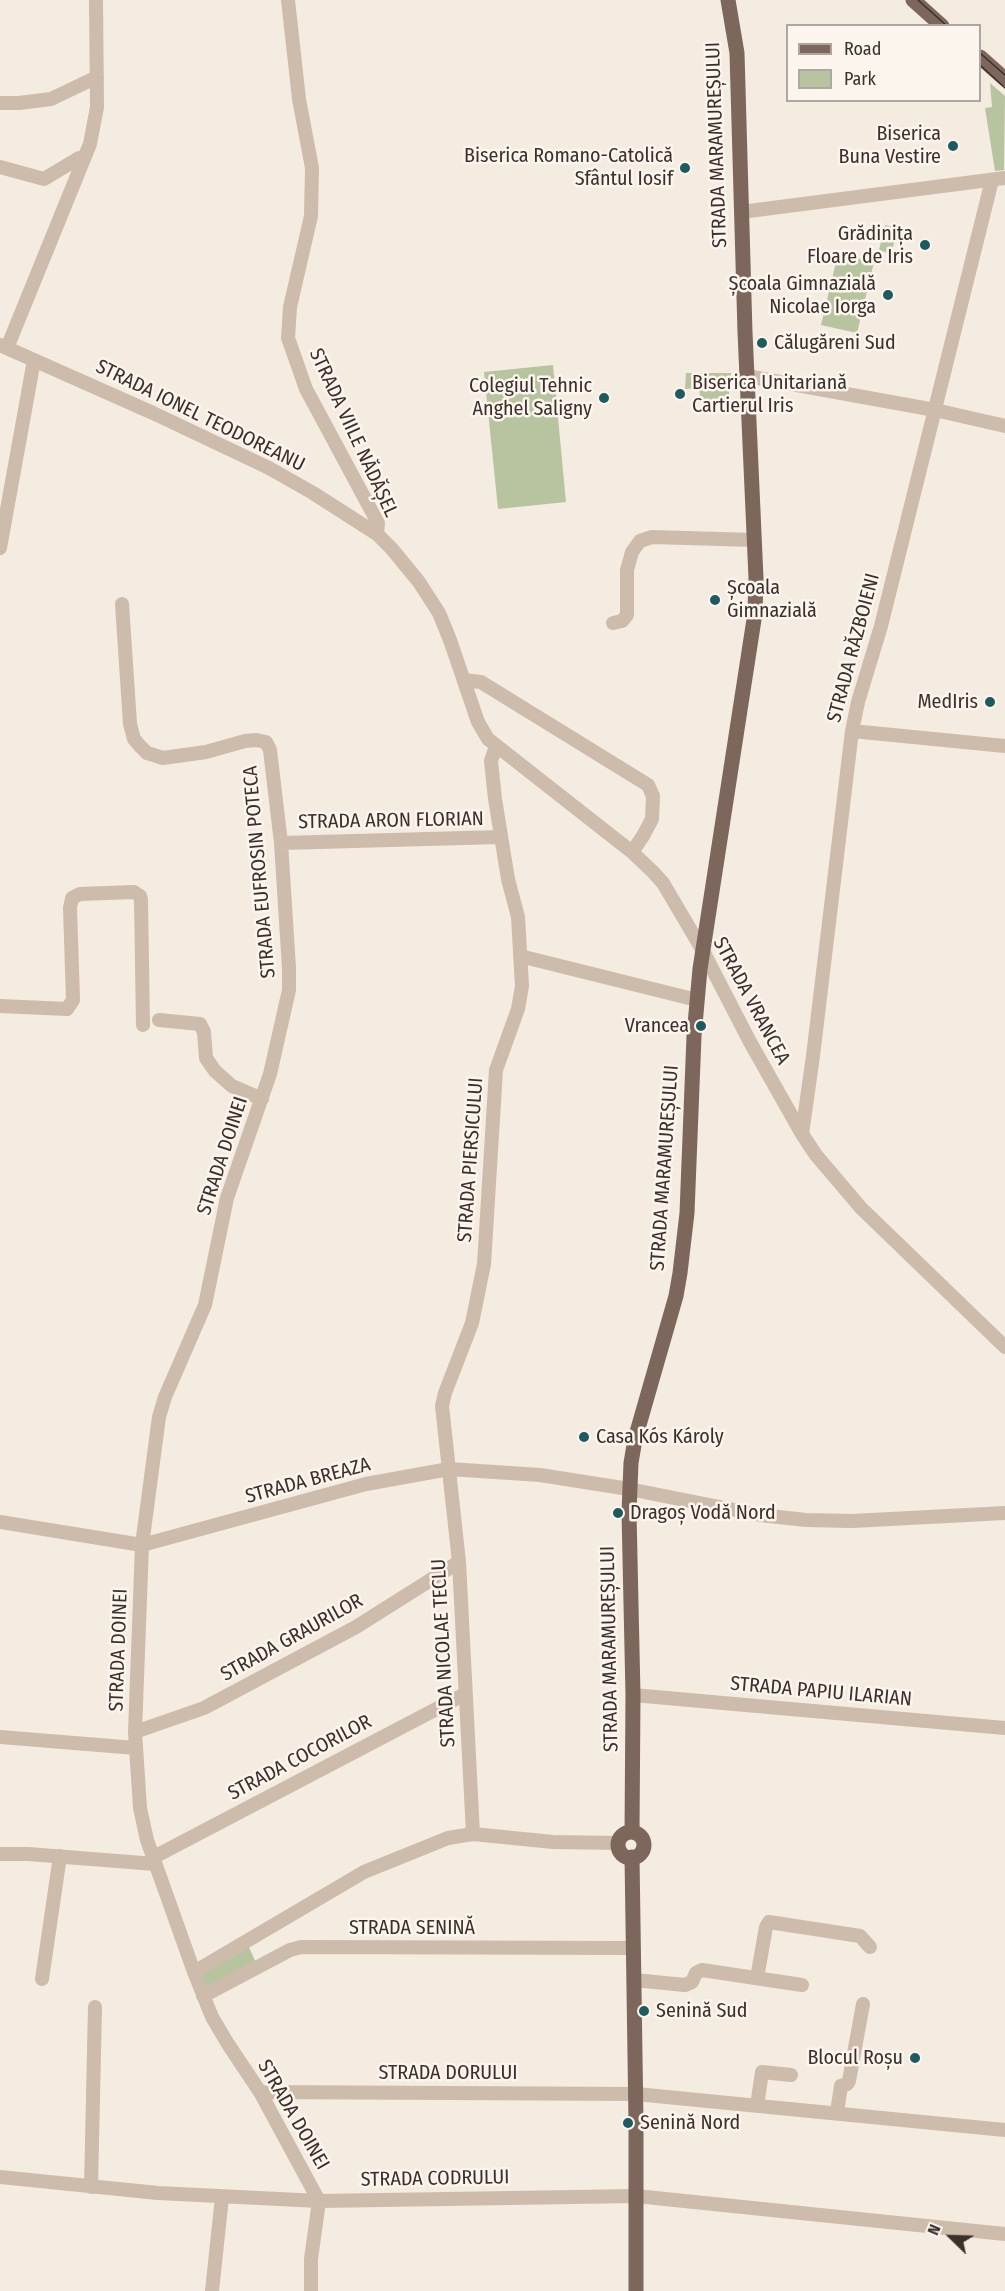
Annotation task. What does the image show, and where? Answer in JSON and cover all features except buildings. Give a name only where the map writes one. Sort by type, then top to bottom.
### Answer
[{"type":"main road","name":"STRADA MARAMUREȘULUI","points":[[636,2291],[636,2094],[632,1857],[639,1854],[643,1847],[639,1836],[632,1832],[633,1695],[629,1489],[635,1439],[680,1273],[687,1213],[697,1000],[705,968],[704,944],[755,613],[737,53],[728,0]]},
{"type":"main road","points":[[913,0],[940,24]]},
{"type":"main road","points":[[981,58],[1005,79]]},
{"type":"main road","points":[[632,1832],[624,1834],[618,1843],[621,1852],[632,1857]]},
{"type":"street","points":[[4,346],[90,144],[94,126],[97,77],[96,0]]},
{"type":"street","name":"STRADA VIILE NĂDĂȘEL","points":[[288,0],[297,87],[312,168],[311,216],[290,307],[288,338],[306,388],[378,523],[377,534],[419,582],[439,613],[464,680]]},
{"type":"street","points":[[0,103],[19,104],[51,99],[97,77]]},
{"type":"street","points":[[0,167],[44,179],[80,158],[84,159]]},
{"type":"street","points":[[741,212],[999,179]]},
{"type":"street","name":"STRADA RĂZBOIENI","points":[[802,1134],[852,731],[935,410],[999,179]]},
{"type":"street","name":"STRADA IONEL TEODOREANU","points":[[4,346],[269,468],[314,493],[377,534]]},
{"type":"street","points":[[0,548],[34,360]]},
{"type":"street","points":[[747,376],[935,410],[1005,426]]},
{"type":"street","points":[[613,623],[622,621],[627,615],[627,570],[632,552],[640,541],[652,537],[754,540]]},
{"type":"street","name":"STRADA EUFROSIN POTECA","points":[[122,604],[130,724],[134,738],[147,753],[164,758],[206,752],[256,740],[266,742],[270,750],[281,843],[289,990]]},
{"type":"street","points":[[464,680],[481,682],[648,785],[653,796],[651,819],[644,836],[632,852]]},
{"type":"street","name":"STRADA VRANCEA","points":[[464,680],[481,730],[496,746],[632,852],[663,883],[704,944]]},
{"type":"street","points":[[852,731],[1004,742]]},
{"type":"street","name":"STRADA PIERSICULUI","points":[[448,1469],[442,1406],[472,1323],[484,1264],[495,1078],[499,1059],[520,1000],[522,986],[518,917],[508,879],[491,761],[496,746]]},
{"type":"street","name":"STRADA ARON FLORIAN","points":[[281,843],[501,837]]},
{"type":"street","points":[[0,1006],[67,1009],[72,1000],[70,909],[72,898],[80,894],[134,892],[140,896],[141,900],[143,1025]]},
{"type":"street","points":[[520,956],[697,1000]]},
{"type":"street","name":"STRADA VRANCEA","points":[[705,968],[802,1134],[831,1175],[861,1208],[1005,1347]]},
{"type":"street","name":"STRADA DOINEI","points":[[289,990],[270,1074],[227,1198],[205,1305],[162,1407],[142,1545],[135,1732],[140,1808],[153,1861],[203,1996],[228,2044],[260,2092],[319,2200],[311,2259],[311,2291]]},
{"type":"street","points":[[159,1020],[200,1024],[204,1032],[206,1058],[215,1071],[232,1086],[262,1099]]},
{"type":"street","name":"STRADA BREAZA","points":[[0,1522],[142,1545],[366,1484],[448,1469],[540,1475],[629,1489],[760,1515],[806,1520],[852,1521],[1005,1513]]},
{"type":"street","name":"STRADA NICOLAE TECLU","points":[[448,1469],[459,1562],[473,1834]]},
{"type":"street","name":"STRADA GRAURILOR","points":[[135,1732],[204,1708],[356,1627],[459,1562]]},
{"type":"street","name":"STRADA COCORILOR","points":[[153,1861],[465,1694]]},
{"type":"street","name":"STRADA PAPIU ILARIAN","points":[[633,1695],[1005,1728]]},
{"type":"street","points":[[0,1737],[136,1748]]},
{"type":"street","points":[[194,1972],[364,1872],[448,1838],[473,1834],[542,1841],[618,1843]]},
{"type":"street","points":[[0,1854],[153,1861]]},
{"type":"street","points":[[42,1979],[60,1856]]},
{"type":"street","points":[[757,1978],[766,1927],[769,1922],[860,1936],[870,1947]]},
{"type":"street","name":"STRADA SENINĂ","points":[[203,1996],[290,1950],[301,1947],[633,1948]]},
{"type":"street","points":[[634,1980],[685,1985],[693,1982],[696,1973],[702,1970],[802,1984]]},
{"type":"street","points":[[837,2112],[841,2086],[849,2081],[863,2004]]},
{"type":"street","points":[[90,2187],[95,2007]]},
{"type":"street","points":[[757,2106],[762,2072],[791,2075]]},
{"type":"street","name":"STRADA DORULUI","points":[[260,2092],[636,2094],[1005,2130]]},
{"type":"street","name":"STRADA CODRULUI","points":[[0,2177],[90,2187],[222,2197],[319,2200],[636,2196],[1005,2234]]},
{"type":"street","points":[[212,2291],[222,2197]]},
{"type":"green space","points":[[990,83],[1005,96],[1004,170],[995,171],[985,108],[992,107]]},
{"type":"green space","points":[[885,225],[898,228],[891,254],[879,250]]},
{"type":"green space","points":[[838,254],[874,262],[857,333],[821,325]]},
{"type":"green space","points":[[553,365],[566,502],[498,509],[484,372]]},
{"type":"green space","points":[[686,373],[731,373],[728,405],[701,403],[699,388],[685,389]]},
{"type":"green space","points":[[248,1945],[256,1963],[206,1989],[199,1975]]},
{"type":"tram line","points":[[918,0],[945,24]]},
{"type":"tram line","points":[[981,54],[1005,75]]},
{"type":"tram line","points":[[981,66],[1005,88]]},
{"type":"place","name":"Biserica Buna Vestire","points":[[953,146]]},
{"type":"place","name":"Biserica Romano-Catolică Sfântul Iosif","points":[[685,168]]},
{"type":"place","name":"Grădinița Floare de Iris","points":[[925,245]]},
{"type":"place","name":"Școala Gimnazială Nicolae Iorga","points":[[888,295]]},
{"type":"place","name":"Călugăreni Sud","points":[[762,343]]},
{"type":"place","name":"Biserica Unitariană Cartierul Iris","points":[[680,394]]},
{"type":"place","name":"Colegiul Tehnic Anghel Saligny","points":[[604,398]]},
{"type":"place","name":"Școala Gimnazială","points":[[715,600]]},
{"type":"place","name":"MedIris","points":[[990,702]]},
{"type":"place","name":"Vrancea","points":[[701,1026]]},
{"type":"place","name":"Casa Kós Károly","points":[[584,1437]]},
{"type":"place","name":"Dragoș Vodă Nord","points":[[618,1513]]},
{"type":"place","name":"Senină Sud","points":[[644,2011]]},
{"type":"place","name":"Blocul Roșu","points":[[915,2058]]},
{"type":"place","name":"Senină Nord","points":[[628,2123]]}]
